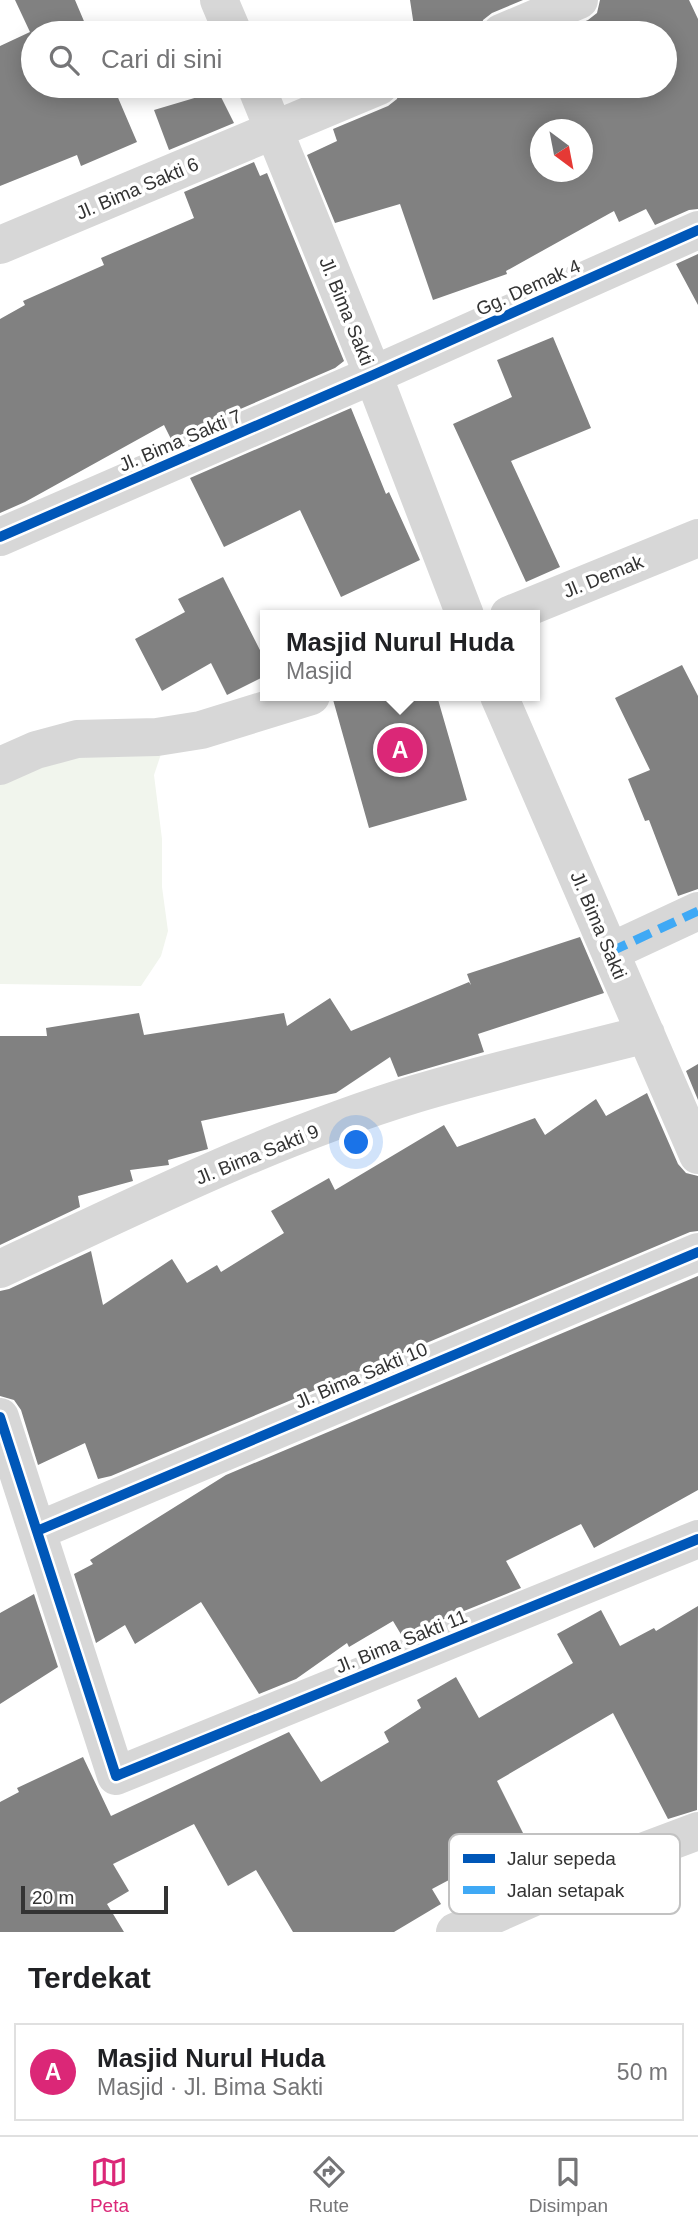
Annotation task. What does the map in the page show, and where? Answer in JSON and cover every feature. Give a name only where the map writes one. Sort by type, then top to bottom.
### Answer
[{"type":"street","points":[[219,0],[228,21]]},
{"type":"street","points":[[530,21],[579,0]]},
{"type":"street","name":"Jl. Bima Sakti","points":[[261,98],[464,610]]},
{"type":"street","name":"Jl. Bima Sakti 6","points":[[0,245],[351,98]]},
{"type":"street","name":"Gg. Demak 4","points":[[373,375],[698,230]]},
{"type":"street","name":"Jl. Bima Sakti 7","points":[[0,537],[373,375]]},
{"type":"street","name":"Jl. Demak","points":[[521,610],[698,538]]},
{"type":"street","points":[[0,766],[36,750],[77,739],[157,737],[201,730],[294,701]]},
{"type":"street","name":"Jl. Bima Sakti","points":[[501,701],[698,1155]]},
{"type":"street","points":[[610,952],[698,911]]},
{"type":"street","name":"Jl. Bima Sakti 9","points":[[0,1269],[250,1154],[414,1094],[646,1034]]},
{"type":"street","name":"Jl. Bima Sakti 10","points":[[37,1531],[698,1251]]},
{"type":"street","points":[[0,1417],[37,1531]]},
{"type":"street","name":"Jl. Bima Sakti 11","points":[[37,1531],[116,1776],[698,1539]]},
{"type":"street","points":[[680,1838],[698,1831]]},
{"type":"street","points":[[455,1932],[496,1914]]},
{"type":"shaded area","points":[[162,751],[154,775],[162,839],[162,887],[168,931],[161,956],[141,986],[0,984],[0,780],[53,760]]},
{"type":"building","points":[[15,0],[75,0],[84,21],[25,21]]},
{"type":"building","points":[[410,0],[523,0],[492,13],[483,21],[413,21]]},
{"type":"building","points":[[600,0],[689,0],[698,19],[698,209],[689,210],[655,225],[646,209],[619,222],[614,211],[506,271],[507,274],[433,300],[400,204],[335,223],[307,155],[337,141],[333,129],[388,106],[397,98],[677,98],[677,21],[586,21],[597,13]]},
{"type":"building","points":[[21,36],[21,98],[118,98],[137,142],[81,166],[77,155],[0,186],[0,46]]},
{"type":"building","points":[[194,98],[222,98],[234,123],[169,150],[154,110]]},
{"type":"building","points":[[254,162],[260,176],[267,173],[344,361],[335,368],[171,439],[164,425],[25,502],[0,513],[0,319],[25,305],[23,301],[104,265],[101,258],[194,218],[184,192]]},
{"type":"building","points":[[698,254],[698,305],[676,264]]},
{"type":"building","points":[[553,337],[591,428],[511,461],[560,567],[526,582],[453,424],[512,397],[497,360]]},
{"type":"building","points":[[351,408],[386,494],[389,492],[420,560],[341,597],[300,510],[224,547],[190,478]]},
{"type":"building","points":[[223,577],[260,650],[260,678],[227,695],[211,663],[162,691],[135,639],[185,612],[178,599]]},
{"type":"building","points":[[682,665],[698,696],[698,889],[678,896],[649,820],[645,821],[628,779],[650,770],[615,698]]},
{"type":"building","points":[[333,701],[438,701],[467,800],[369,828]]},
{"type":"building","points":[[580,937],[604,993],[478,1034],[484,1052],[398,1077],[390,1057],[336,1093],[201,1121],[208,1149],[168,1160],[169,1165],[130,1170],[133,1181],[78,1196],[80,1207],[0,1245],[0,1036],[47,1036],[46,1028],[139,1013],[144,1035],[284,1013],[287,1026],[330,998],[351,1031],[469,982],[471,985],[467,974]]},
{"type":"building","points":[[698,1064],[698,1100],[686,1071]]},
{"type":"building","points":[[647,1093],[678,1164],[686,1173],[698,1176],[698,1231],[690,1232],[111,1476],[98,1479],[85,1443],[38,1465],[21,1410],[14,1400],[0,1396],[0,1291],[91,1251],[103,1305],[172,1259],[187,1283],[217,1265],[221,1272],[284,1233],[271,1211],[329,1178],[335,1190],[444,1125],[457,1147],[535,1118],[545,1135],[596,1099],[606,1116]]},
{"type":"building","points":[[698,1276],[698,1490],[594,1548],[581,1524],[506,1561],[521,1588],[402,1636],[393,1621],[349,1647],[347,1643],[296,1679],[259,1694],[201,1602],[135,1644],[125,1625],[96,1643],[74,1574],[93,1564],[90,1560],[226,1475]]},
{"type":"building","points":[[34,1594],[58,1667],[0,1704],[0,1613]]},
{"type":"building","points":[[698,1606],[697,1810],[668,1819],[613,1713],[497,1781],[524,1834],[449,1834],[449,1880],[432,1889],[441,1904],[394,1932],[293,1932],[256,1870],[228,1886],[194,1824],[113,1864],[129,1891],[107,1904],[124,1932],[0,1932],[0,1802],[19,1792],[17,1788],[83,1757],[111,1816],[289,1732],[321,1782],[389,1742],[384,1732],[421,1708],[417,1700],[456,1677],[479,1718],[573,1663],[557,1634],[601,1610],[620,1646],[654,1628],[656,1631]]},
{"type":"marked path","points":[[610,952],[698,911]]},
{"type":"cycle path","points":[[0,537],[698,230]]},
{"type":"cycle path","points":[[37,1531],[698,1252]]},
{"type":"cycle path","points":[[0,1417],[116,1776],[698,1539]]},
{"type":"place","name":"Masjid Nurul Huda","points":[[400,750]]}]
